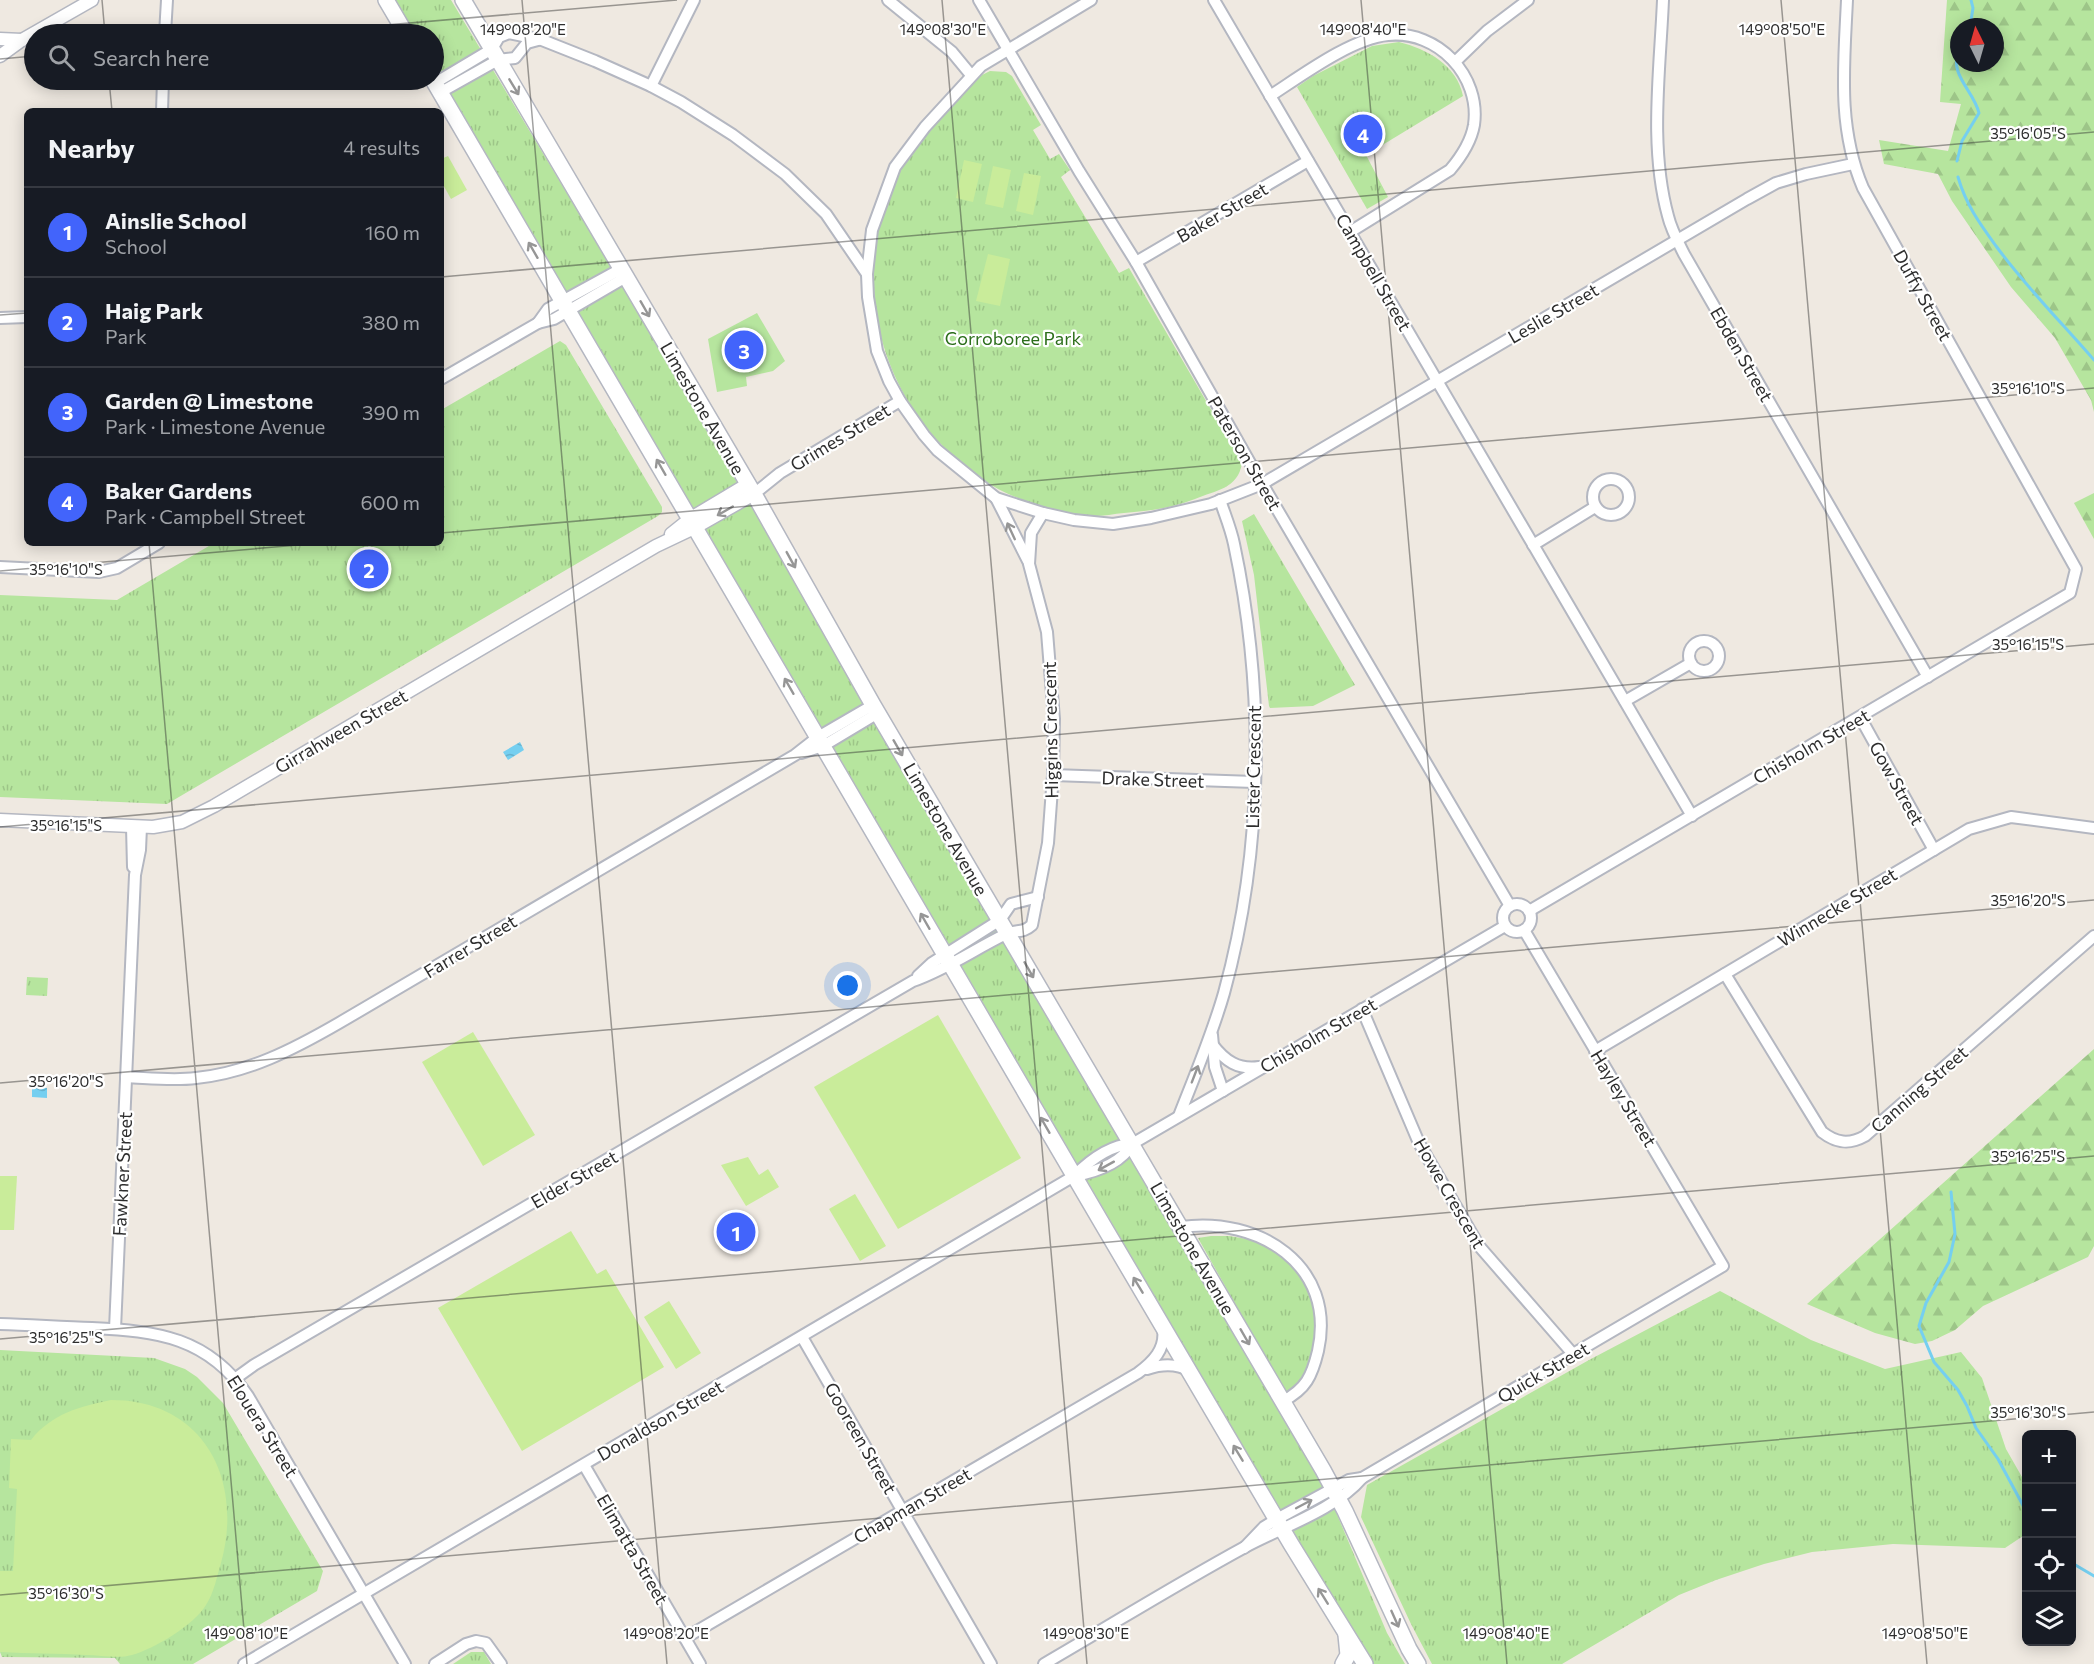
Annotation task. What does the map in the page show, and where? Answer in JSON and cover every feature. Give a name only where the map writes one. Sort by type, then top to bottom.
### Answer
[{"type":"main road","points":[[386,0],[400,24]]},
{"type":"main road","name":"Limestone Avenue","points":[[463,0],[1283,1401],[1336,1494],[1408,1657],[1418,1664]]},
{"type":"main road","points":[[439,90],[1074,1176],[1365,1664]]},
{"type":"main road","points":[[1343,1664],[1347,1655],[1346,1633]]},
{"type":"street","points":[[50,24],[93,0]]},
{"type":"street","points":[[166,24],[167,0]]},
{"type":"street","points":[[651,86],[694,0]]},
{"type":"street","points":[[888,0],[952,52],[971,75]]},
{"type":"street","name":"Paterson Street","points":[[979,0],[1079,171],[1136,262],[1262,484],[1510,906]]},
{"type":"street","points":[[1091,0],[981,66],[925,127],[895,167],[872,230],[867,274],[868,297],[878,351],[889,381],[900,401],[937,450],[996,498],[1074,520],[1113,524],[1151,518],[1220,500],[1262,484]]},
{"type":"street","name":"Campbell Street","points":[[1214,0],[1692,816]]},
{"type":"street","points":[[1455,62],[1487,32],[1528,0]]},
{"type":"street","name":"Ebden Street","points":[[1663,0],[1658,112],[1659,168],[1668,216],[1677,240],[1928,677]]},
{"type":"street","name":"Duffy Street","points":[[1847,0],[1843,100],[1853,164],[1863,188],[2076,569]]},
{"type":"street","points":[[495,54],[499,37],[505,33],[542,40],[595,61],[681,102],[733,135],[799,186],[826,213],[867,274]]},
{"type":"street","points":[[1270,96],[1360,42],[1380,36],[1404,35],[1423,40],[1445,52],[1455,62],[1467,81],[1474,107],[1474,126],[1462,154],[1450,170],[1350,232]]},
{"type":"street","points":[[0,39],[22,40]]},
{"type":"street","points":[[0,56],[22,40]]},
{"type":"street","points":[[444,81],[495,54],[515,58],[527,43],[542,40]]},
{"type":"street","points":[[162,108],[163,90]]},
{"type":"street","name":"Baker Street","points":[[1136,262],[1308,161]]},
{"type":"street","name":"Leslie Street","points":[[1262,484],[1776,183],[1853,164]]},
{"type":"street","points":[[444,378],[538,322],[548,309],[566,306],[624,273]]},
{"type":"street","points":[[0,318],[24,316]]},
{"type":"street","name":"Grimes Street","points":[[751,489],[900,401]]},
{"type":"street","name":"Girrahween Street","points":[[0,820],[137,827],[173,825],[214,806],[751,489]]},
{"type":"street","name":"Higgins Crescent","points":[[996,498],[1029,564],[1047,632],[1054,719],[1048,843],[1032,925],[1024,931],[1004,927]]},
{"type":"street","name":"Lister Crescent","points":[[1179,1116],[1212,1032],[1225,990],[1249,862],[1255,813],[1256,724],[1246,616],[1234,542],[1220,500]]},
{"type":"street","points":[[1533,545],[1595,507]]},
{"type":"street","name":"Higgins Crescent","points":[[1029,564],[1031,533],[1043,513]]},
{"type":"street","points":[[0,567],[99,572],[117,568],[153,546]]},
{"type":"street","name":"Chisholm Street","points":[[1529,912],[2070,593],[2076,569]]},
{"type":"street","points":[[1625,701],[1691,663]]},
{"type":"street","name":"Farrer Street","points":[[126,1077],[196,1078],[225,1073],[281,1055],[352,1016],[876,709]]},
{"type":"street","name":"Gow Street","points":[[1860,717],[1934,850]]},
{"type":"street","name":"Drake Street","points":[[1053,775],[1254,782]]},
{"type":"street","name":"Winnecke Street","points":[[1595,1051],[1969,829],[2011,817],[2094,828]]},
{"type":"street","name":"Fawkner Street","points":[[115,1329],[135,876],[132,858],[137,827]]},
{"type":"street","points":[[1004,927],[1011,904],[1038,897]]},
{"type":"street","points":[[1510,906],[1522,906],[1529,912],[1531,920],[1524,930],[1516,932],[1505,926],[1504,913],[1510,906]]},
{"type":"street","name":"Chisholm Street","points":[[1074,1176],[1094,1173],[1126,1154],[1132,1144],[1505,926]]},
{"type":"street","name":"Elder Street","points":[[236,1378],[254,1365],[913,981],[938,972],[948,960],[1004,927]]},
{"type":"street","name":"Hayley Street","points":[[1524,930],[1723,1266]]},
{"type":"street","name":"Canning Street","points":[[1725,974],[1822,1132],[1845,1143],[1865,1136],[2094,936]]},
{"type":"street","name":"Howe Crescent","points":[[1362,1009],[1419,1143],[1479,1246],[1573,1354]]},
{"type":"street","name":"Lister Crescent","points":[[1212,1032],[1215,1067],[1223,1091]]},
{"type":"street","points":[[1212,1044],[1234,1065],[1248,1069],[1263,1067]]},
{"type":"street","name":"Donaldson Street","points":[[244,1664],[1074,1176]]},
{"type":"street","points":[[1181,1227],[1199,1225],[1253,1234],[1278,1246],[1296,1262],[1312,1283],[1321,1318],[1322,1335],[1316,1361],[1304,1387],[1283,1401]]},
{"type":"street","name":"Quick Street","points":[[1044,1664],[1244,1548],[1280,1524],[1336,1494],[1349,1480],[1362,1478],[1723,1266]]},
{"type":"street","name":"Elouera Street","points":[[0,1324],[115,1329],[152,1333],[181,1340],[208,1354],[236,1378],[405,1664]]},
{"type":"street","name":"Chapman Street","points":[[686,1638],[1138,1373],[1152,1362],[1160,1350],[1163,1343],[1162,1325]]},
{"type":"street","name":"Gooreen Street","points":[[802,1337],[991,1664]]},
{"type":"street","name":"Chapman Street","points":[[1138,1373],[1165,1365],[1179,1366],[1190,1371]]},
{"type":"street","name":"Elimatta Street","points":[[584,1465],[700,1664]]},
{"type":"street","points":[[435,1664],[466,1644],[476,1641],[486,1643],[501,1664]]},
{"type":"green space","points":[[395,0],[451,0],[592,235],[1313,1464],[1336,1512],[1387,1633],[1405,1664],[1370,1664],[444,82],[444,24],[409,24]]},
{"type":"green space","points":[[1947,0],[2094,0],[2094,412],[2091,400],[2055,338],[2011,287],[1952,201],[1938,174],[1884,164],[1879,140],[1948,151],[1961,104],[1940,102]]},
{"type":"green space","points":[[1399,42],[1420,49],[1439,60],[1454,75],[1463,96],[1366,155],[1388,197],[1367,209],[1297,87],[1313,76],[1372,46]]},
{"type":"green space","name":"Corroboree Park","points":[[990,71],[1006,72],[1012,76],[1041,125],[1033,130],[1050,159],[1059,154],[1070,170],[1061,177],[1119,273],[1129,268],[1242,463],[1236,478],[1225,487],[1178,505],[1160,509],[1093,516],[1052,509],[1026,501],[993,486],[962,463],[935,437],[912,408],[895,376],[883,342],[875,306],[874,269],[882,214],[899,172],[927,129],[982,75]]},
{"type":"green space","points":[[448,156],[467,190],[451,199],[444,186],[444,158]]},
{"type":"green space","points":[[964,160],[982,164],[973,202],[956,198]]},
{"type":"green space","points":[[993,166],[1011,170],[1003,208],[985,204]]},
{"type":"green space","points":[[1024,173],[1041,176],[1033,215],[1016,211]]},
{"type":"green space","points":[[988,254],[1010,259],[1000,306],[976,301]]},
{"type":"green space","points":[[757,313],[785,361],[773,371],[746,377],[747,386],[717,392],[708,339]]},
{"type":"green space","points":[[560,341],[566,345],[662,507],[662,512],[167,804],[0,797],[0,595],[117,600],[209,546],[444,546],[444,408]]},
{"type":"green space","points":[[2094,493],[2094,539],[2074,503]]},
{"type":"green space","points":[[1254,514],[1355,685],[1313,706],[1270,708],[1269,706],[1254,575],[1242,521]]},
{"type":"green space","points":[[27,977],[48,978],[47,996],[26,995]]},
{"type":"green space","points":[[938,1015],[1021,1158],[898,1229],[814,1087]]},
{"type":"green space","points":[[473,1032],[535,1135],[483,1166],[422,1062]]},
{"type":"green space","points":[[2094,1049],[2094,1246],[2088,1257],[1983,1306],[1955,1330],[1932,1341],[1915,1344],[1875,1333],[1807,1304]]},
{"type":"green space","points":[[748,1157],[759,1175],[768,1169],[779,1187],[746,1206],[721,1165]]},
{"type":"green space","points":[[0,1176],[17,1176],[14,1230],[0,1230]]},
{"type":"green space","points":[[855,1194],[886,1246],[860,1261],[829,1209]]},
{"type":"green space","points":[[571,1231],[597,1274],[606,1269],[664,1367],[522,1451],[438,1308]]},
{"type":"green space","points":[[1211,1236],[1253,1240],[1275,1248],[1310,1283],[1317,1312],[1317,1338],[1300,1385],[1287,1396],[1198,1238]]},
{"type":"green space","points":[[1720,1291],[1811,1340],[1885,1369],[1961,1352],[1982,1378],[2006,1449],[2022,1477],[2022,1537],[2005,1548],[1893,1544],[1812,1552],[1764,1564],[1679,1595],[1562,1664],[1432,1664],[1361,1517],[1367,1485],[1589,1360]]},
{"type":"green space","points":[[669,1301],[701,1353],[676,1369],[644,1317]]},
{"type":"green space","points":[[0,1350],[154,1358],[185,1369],[197,1377],[223,1403],[323,1571],[317,1591],[193,1664],[120,1664],[115,1658],[2,1657],[0,1652]]},
{"type":"green space","points":[[111,1400],[143,1404],[171,1414],[193,1430],[210,1450],[221,1475],[227,1503],[227,1532],[221,1563],[211,1595],[200,1613],[183,1628],[162,1642],[132,1655],[115,1657],[0,1652],[0,1571],[13,1571],[17,1489],[9,1488],[11,1439],[31,1440],[48,1424],[67,1412]]},
{"type":"green space","points":[[471,1652],[484,1652],[491,1664],[453,1664]]},
{"type":"water","points":[[520,742],[524,750],[508,760],[503,752]]},
{"type":"water","points":[[32,1087],[47,1088],[47,1098],[32,1097]]},
{"type":"waterway","points":[[1971,0],[1973,8],[1971,18]]},
{"type":"waterway","points":[[1957,161],[1962,141],[1979,113],[1958,72]]},
{"type":"waterway","points":[[1958,177],[1969,205],[2007,261],[2094,360]]},
{"type":"waterway","points":[[1951,1192],[1955,1234],[1949,1262],[1926,1303],[1919,1326],[1934,1362],[1958,1390],[1976,1428],[1998,1459],[2022,1504]]},
{"type":"waterway","points":[[2076,1565],[2094,1576]]},
{"type":"place","name":"Baker Gardens","points":[[1363,134]]},
{"type":"place","name":"Garden @ Limestone","points":[[744,350]]},
{"type":"place","name":"Haig Park","points":[[369,569]]},
{"type":"place","name":"Ainslie School","points":[[736,1232]]}]
